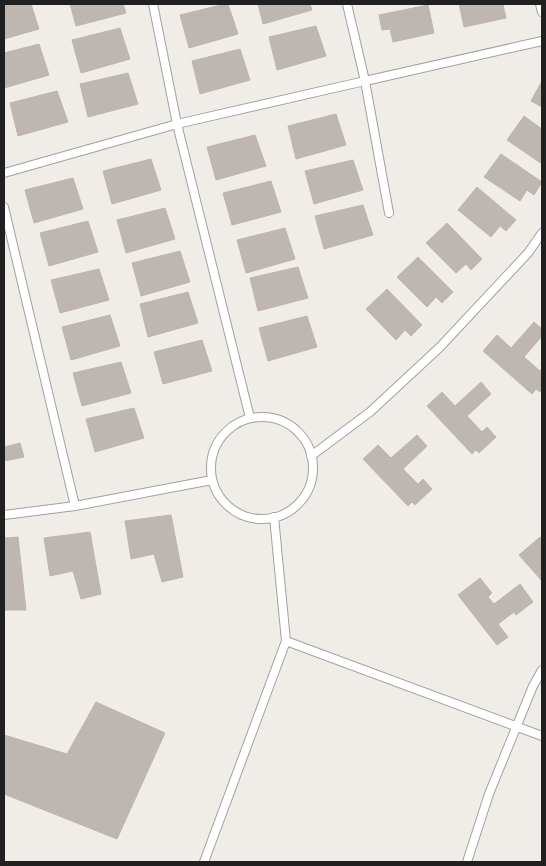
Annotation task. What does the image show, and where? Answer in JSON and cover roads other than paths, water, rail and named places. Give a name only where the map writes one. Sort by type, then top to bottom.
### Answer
[{"type":"lane","points":[[153,4],[177,124],[250,418]]},
{"type":"lane","points":[[347,4],[365,81],[389,213]]},
{"type":"lane","points":[[540,4],[542,12]]},
{"type":"lane","points":[[4,173],[177,124],[542,41]]},
{"type":"lane","points":[[4,207],[75,506]]},
{"type":"lane","points":[[311,456],[370,412],[440,347],[528,253],[542,233]]},
{"type":"lane","points":[[250,418],[276,419],[288,424],[298,432],[306,443],[311,456],[310,482],[305,494],[297,504],[286,512],[274,517],[260,518],[247,516],[235,511],[225,503],[217,492],[212,480],[210,466],[212,454],[218,441],[226,431],[237,423],[250,418]]},
{"type":"lane","points":[[4,515],[75,506],[212,480]]},
{"type":"lane","points":[[204,862],[286,641],[274,517]]},
{"type":"lane","points":[[286,641],[542,736]]},
{"type":"lane","points":[[467,862],[489,794],[533,686],[542,670]]}]
